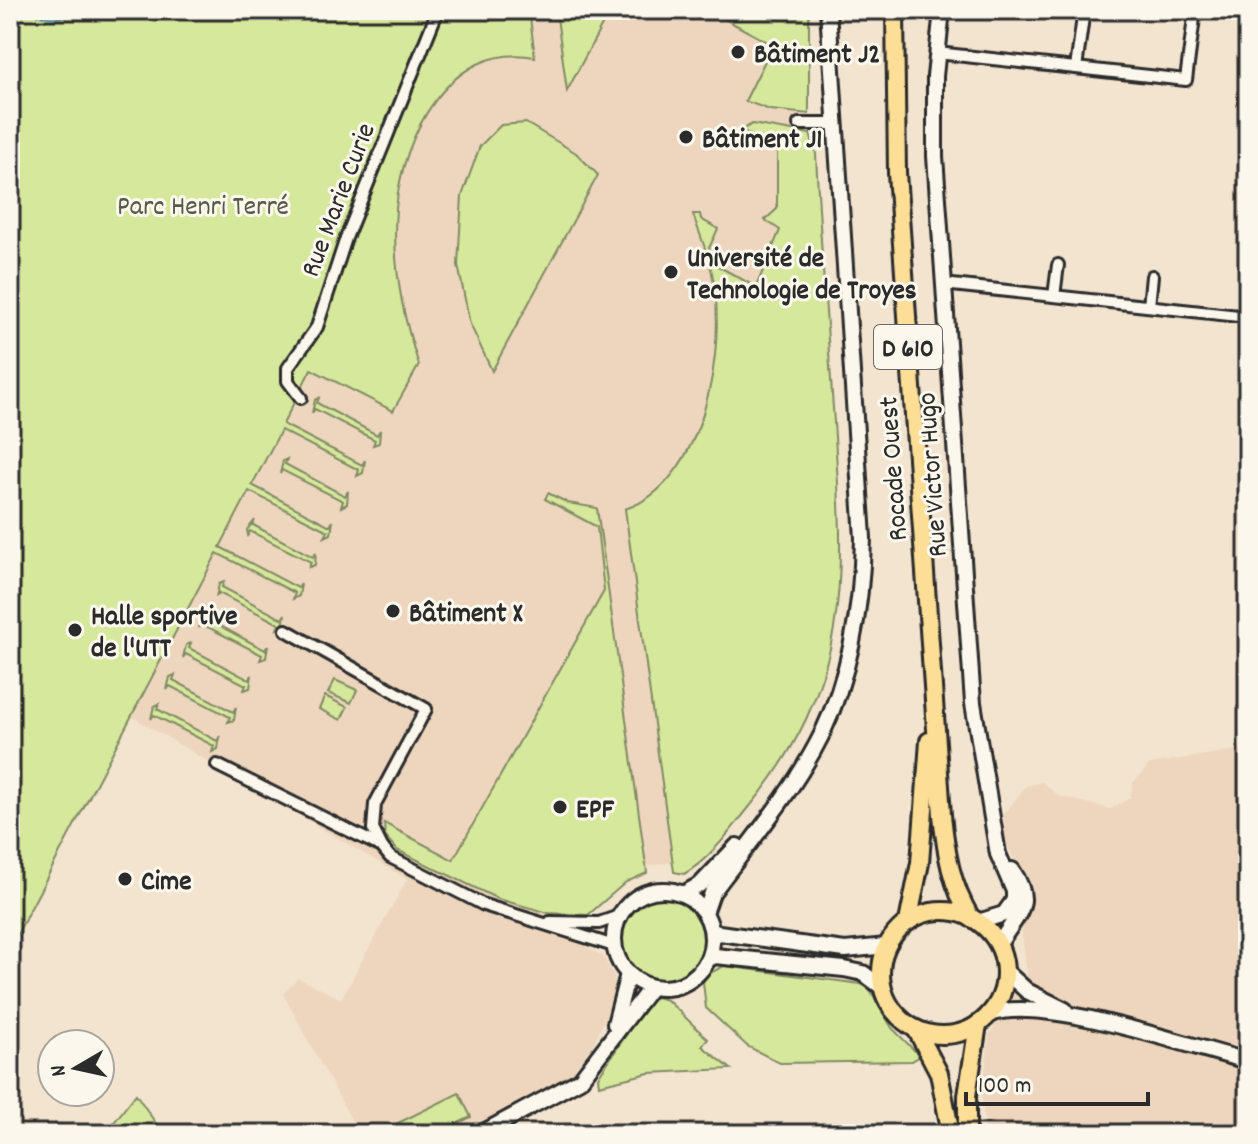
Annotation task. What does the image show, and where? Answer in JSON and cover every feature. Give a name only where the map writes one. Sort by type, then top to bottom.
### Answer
[{"type":"main road","name":"Rocade Ouest","points":[[895,10],[897,173],[933,684],[949,868],[958,897],[974,920]]},
{"type":"main road","name":"Rocade Ouest","points":[[908,922],[920,863],[933,684]]},
{"type":"main road","points":[[951,1134],[939,1073],[916,1029],[891,1008],[881,974],[887,946],[908,922],[939,911],[974,920],[998,946],[1004,970],[998,1001],[984,1019],[967,1096],[967,1134]]},
{"type":"main road","points":[[916,1029],[948,1035],[984,1019]]},
{"type":"street","name":"Rue Marie Curie","points":[[301,398],[288,381],[288,368],[317,327],[346,238],[438,10]]},
{"type":"street","points":[[705,913],[712,893],[776,806],[822,734],[851,646],[863,584],[863,538],[833,124],[828,10]]},
{"type":"street","name":"Rue Victor Hugo","points":[[942,10],[937,53],[935,156],[968,650],[998,854],[1014,891],[1014,900],[1004,914],[974,920]]},
{"type":"street","points":[[1076,68],[1084,10]]},
{"type":"street","points":[[937,53],[1186,80],[1195,10]]},
{"type":"street","points":[[799,124],[833,124]]},
{"type":"street","points":[[1054,296],[1058,265]]},
{"type":"street","points":[[1149,306],[1152,276]]},
{"type":"street","points":[[943,284],[1248,317]]},
{"type":"street","points":[[286,630],[426,709],[375,804],[373,829],[390,857],[467,897],[528,920],[614,946]]},
{"type":"street","points":[[217,765],[382,847]]},
{"type":"street","points":[[776,806],[701,884],[683,894],[651,891],[632,900],[619,916],[614,946],[628,974],[651,987],[682,984],[694,977],[708,959],[715,956],[844,969],[863,973],[883,988]]},
{"type":"street","name":"Rue Victor Hugo","points":[[996,838],[1023,886],[1025,899],[998,946]]},
{"type":"street","points":[[683,894],[705,913],[712,932],[708,959]]},
{"type":"street","points":[[528,920],[599,923],[619,916]]},
{"type":"street","points":[[712,932],[845,950],[887,946]]},
{"type":"street","points":[[1004,970],[1027,991],[1087,1019]]},
{"type":"street","points":[[605,1047],[624,999],[628,974]]},
{"type":"street","points":[[480,1134],[580,1080],[651,987]]},
{"type":"street","points":[[984,1019],[1014,1008],[1087,1019],[1248,1061]]},
{"type":"shaded area","points":[[423,10],[802,10],[801,72],[835,560],[687,860],[631,869],[585,907],[586,947],[603,956],[615,978],[614,998],[592,1047],[568,1078],[459,1134],[359,1134],[283,994],[298,978],[341,999],[407,879],[124,712]]},
{"type":"shaded area","points":[[1248,748],[1248,1134],[985,1134],[982,1099],[989,1035],[1027,974],[1021,926],[1033,893],[1006,844],[1003,815],[1026,786],[1042,782],[1059,796],[1110,809],[1130,798],[1133,783],[1150,764]]},
{"type":"green space","name":"Parc Henri Terré","points":[[10,10],[529,10],[535,57],[505,56],[478,64],[455,79],[436,100],[408,152],[396,209],[397,268],[403,307],[419,365],[393,411],[311,369],[283,424],[362,465],[365,460],[363,473],[357,476],[359,470],[281,430],[252,485],[330,526],[333,521],[331,534],[325,537],[328,531],[249,491],[220,547],[298,588],[301,584],[299,596],[293,599],[295,593],[217,553],[10,948]]},
{"type":"green space","points":[[556,10],[610,10],[567,91]]},
{"type":"green space","points":[[708,10],[809,10],[809,114],[770,110],[745,101],[773,45]]},
{"type":"green space","points":[[526,123],[576,153],[598,175],[492,371],[470,324],[458,265],[462,196],[480,146],[501,125]]},
{"type":"green space","points":[[752,124],[810,134],[816,154],[837,466],[840,571],[835,620],[825,667],[808,714],[783,761],[747,810],[718,845],[684,874],[674,872],[625,509],[652,495],[675,472],[692,442],[713,373],[716,303],[710,266],[693,214],[700,214],[701,219],[718,229],[709,248],[714,264],[756,287],[780,230],[765,220],[777,209],[777,150],[742,130]]},
{"type":"green space","points":[[319,398],[317,403],[377,435],[380,430],[379,443],[373,445],[375,440],[315,409],[312,413],[315,400]]},
{"type":"green space","points":[[287,459],[285,464],[345,496],[348,491],[347,504],[341,507],[343,501],[282,470],[280,474],[283,461]]},
{"type":"green space","name":"EPF","points":[[548,493],[568,503],[597,508],[647,873],[626,882],[588,915],[549,913],[498,899],[397,850],[385,836],[384,823],[453,860],[604,591],[597,527],[545,499]]},
{"type":"green space","points":[[255,520],[253,525],[313,557],[316,552],[315,565],[309,567],[311,562],[250,531],[248,535],[247,530]]},
{"type":"green space","points":[[224,582],[222,587],[282,619],[285,614],[283,627],[277,629],[279,624],[219,593],[216,597],[219,584]]},
{"type":"green space","points":[[207,613],[205,618],[265,650],[268,645],[266,658],[260,660],[262,655],[202,624],[199,628],[202,615]]},
{"type":"green space","points":[[191,643],[189,648],[249,680],[252,675],[250,688],[244,690],[246,685],[186,654],[183,658],[186,645]]},
{"type":"green space","points":[[175,675],[173,680],[233,712],[236,707],[234,720],[228,722],[230,717],[170,686],[167,690],[170,677]]},
{"type":"green space","points":[[335,680],[357,690],[351,703],[328,693]]},
{"type":"green space","points":[[325,696],[347,707],[341,720],[319,709]]},
{"type":"green space","points":[[159,704],[157,709],[217,741],[220,736],[218,749],[212,752],[214,746],[154,715],[151,719],[154,706]]},
{"type":"green space","points":[[663,898],[679,902],[692,910],[700,923],[704,939],[700,955],[692,968],[679,976],[663,980],[647,976],[634,968],[626,955],[622,939],[626,923],[634,910],[647,902]]},
{"type":"green space","points":[[724,966],[861,984],[869,988],[892,1028],[920,1056],[912,1061],[780,1063],[747,1046],[706,1008],[703,982],[708,974]]},
{"type":"green space","points":[[650,999],[667,1000],[708,1039],[702,1046],[731,1069],[649,1073],[599,1085],[598,1077]]},
{"type":"green space","points":[[459,1093],[471,1117],[436,1134],[394,1134],[390,1127]]},
{"type":"green space","points":[[136,1094],[163,1134],[105,1134]]},
{"type":"water","points":[[26,10],[80,10],[53,18]]},
{"type":"place","name":"Bâtiment J2","points":[[738,52]]},
{"type":"place","name":"Bâtiment J1","points":[[686,137]]},
{"type":"place","name":"Université de Technologie de Troyes","points":[[671,272]]},
{"type":"place","name":"Bâtiment X","points":[[393,611]]},
{"type":"place","name":"Halle sportive de l'UTT","points":[[75,630]]},
{"type":"place","name":"EPF","points":[[560,807]]},
{"type":"place","name":"Cime","points":[[125,879]]}]
